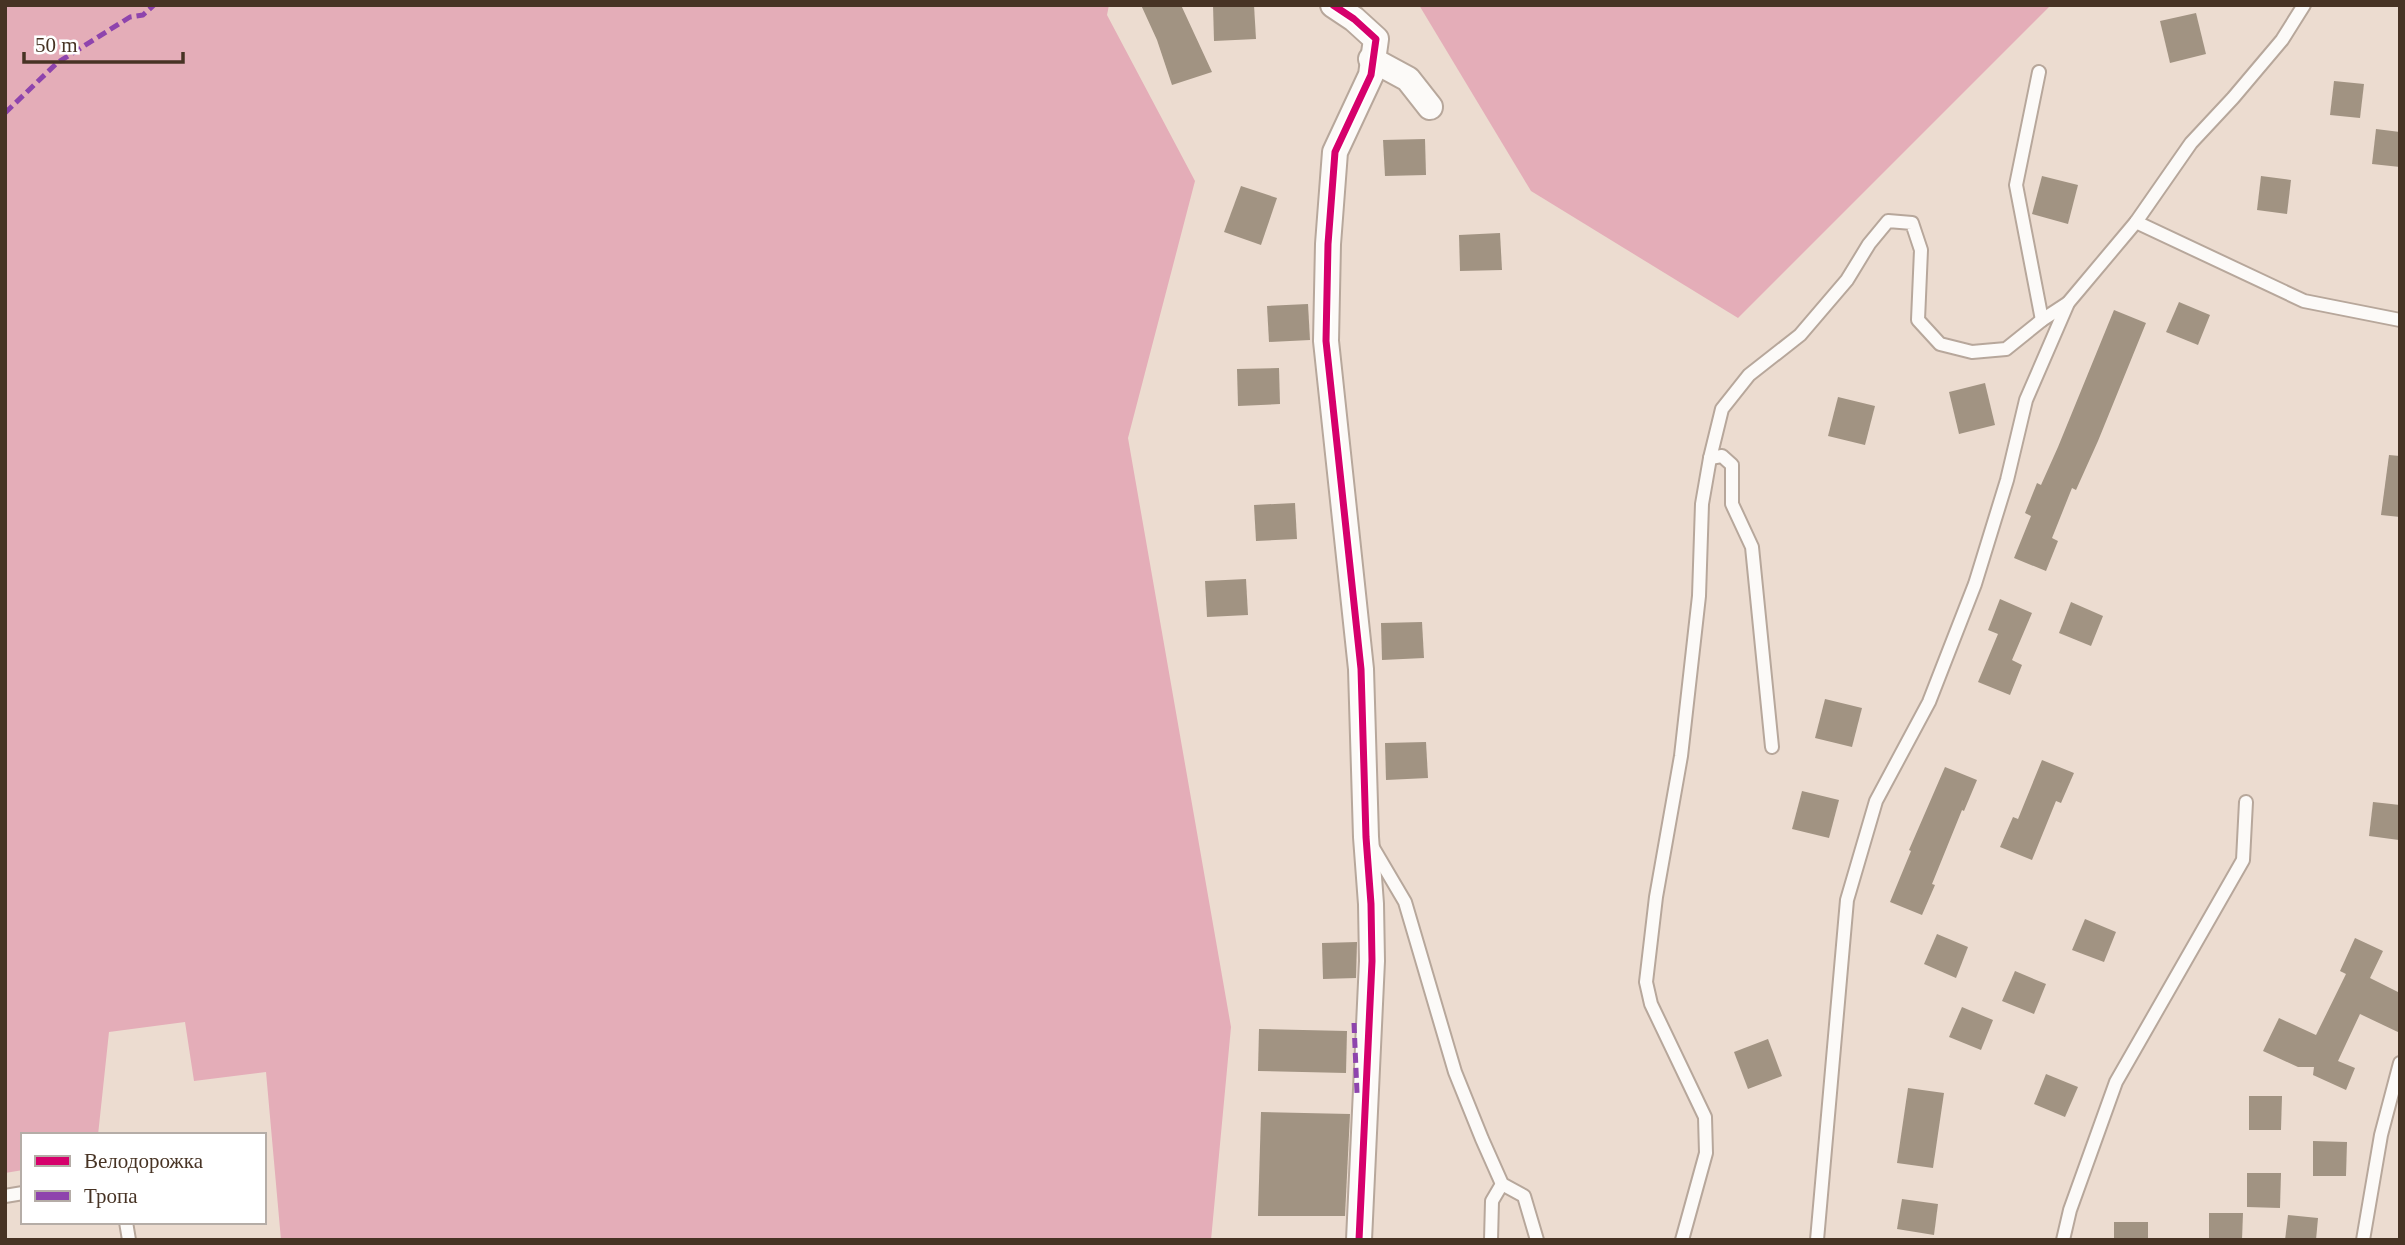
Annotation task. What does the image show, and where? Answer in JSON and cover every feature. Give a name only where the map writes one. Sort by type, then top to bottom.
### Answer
[{"type":"street","points":[[1333,5],[1376,39],[1371,59],[1371,75],[1335,152],[1328,244],[1326,341],[1361,669],[1366,837],[1371,904],[1372,961],[1359,1240]]},
{"type":"street","points":[[1371,59],[1408,79],[1430,107]]},
{"type":"street","points":[[1350,1240],[1354,1215],[1357,1110],[1354,1023]]},
{"type":"lane","points":[[1817,1240],[1847,900],[1876,801],[1929,702],[1975,584],[2007,480],[2026,400],[2068,303],[2136,222],[2191,143],[2282,40],[2304,5]]},
{"type":"lane","points":[[2039,72],[2016,185],[2042,320]]},
{"type":"lane","points":[[1682,1240],[1706,1153],[1705,1117],[1651,1004],[1646,982],[1656,897],[1681,756],[1699,596],[1702,504],[1721,408],[1749,375],[1800,335],[1847,280],[1869,244],[1888,221],[1912,223],[1921,250],[1918,320],[1940,344],[1972,352],[2006,349],[2068,303]]},
{"type":"lane","points":[[2136,222],[2304,301],[2400,320]]},
{"type":"lane","points":[[1710,458],[1722,456],[1732,465],[1732,504],[1752,547],[1772,747]]},
{"type":"lane","points":[[2063,1240],[2070,1210],[2116,1082],[2243,860],[2246,802]]},
{"type":"lane","points":[[1366,837],[1405,902],[1455,1072],[1502,1184],[1524,1196],[1537,1240]]},
{"type":"lane","points":[[2363,1240],[2381,1135],[2400,1063]]},
{"type":"lane","points":[[1491,1240],[1492,1201],[1502,1184]]},
{"type":"shaded area","points":[[5,5],[1109,5],[1107,15],[1195,181],[1128,438],[1231,1027],[1211,1240],[281,1240],[266,1072],[194,1081],[185,1022],[109,1032],[98,1133],[21,1133],[21,1170],[5,1173]]},
{"type":"shaded area","points":[[1419,5],[2051,5],[1738,318],[1531,191]]},
{"type":"building","points":[[1141,5],[1181,5],[1212,72],[1172,85],[1157,40]]},
{"type":"building","points":[[1213,5],[1254,5],[1256,39],[1214,41]]},
{"type":"building","points":[[2196,13],[2206,54],[2170,63],[2160,21]]},
{"type":"building","points":[[2334,81],[2364,84],[2360,118],[2330,115]]},
{"type":"building","points":[[2376,129],[2400,132],[2400,167],[2372,164]]},
{"type":"building","points":[[1425,139],[1426,175],[1385,176],[1383,140]]},
{"type":"building","points":[[2042,176],[2078,185],[2068,224],[2032,214]]},
{"type":"building","points":[[2261,176],[2291,180],[2287,214],[2257,210]]},
{"type":"building","points":[[1241,186],[1277,198],[1261,245],[1224,232]]},
{"type":"building","points":[[1500,233],[1502,270],[1460,271],[1459,235]]},
{"type":"building","points":[[2179,302],[2210,315],[2198,345],[2166,332]]},
{"type":"building","points":[[1308,304],[1310,340],[1269,342],[1267,306]]},
{"type":"building","points":[[2114,310],[2146,323],[2098,441],[2076,490],[2072,488],[2052,538],[2058,541],[2046,571],[2014,558],[2031,516],[2025,513],[2037,483],[2041,485],[2058,447]]},
{"type":"building","points":[[1279,368],[1280,404],[1238,406],[1237,369]]},
{"type":"building","points":[[1985,383],[1995,425],[1959,434],[1949,392]]},
{"type":"building","points":[[1838,397],[1875,406],[1865,445],[1828,436]]},
{"type":"building","points":[[2389,455],[2400,456],[2400,517],[2381,515]]},
{"type":"building","points":[[1295,503],[1297,539],[1256,541],[1254,505]]},
{"type":"building","points":[[1246,579],[1248,615],[1207,617],[1205,581]]},
{"type":"building","points":[[2000,599],[2032,613],[2012,660],[2022,665],[2010,695],[1978,682],[1998,634],[1988,630]]},
{"type":"building","points":[[2071,602],[2103,616],[2091,646],[2059,633]]},
{"type":"building","points":[[1422,622],[1424,658],[1382,660],[1381,623]]},
{"type":"building","points":[[1825,699],[1862,708],[1852,747],[1815,738]]},
{"type":"building","points":[[1426,742],[1428,778],[1386,780],[1385,743]]},
{"type":"building","points":[[2042,760],[2074,773],[2061,803],[2056,801],[2032,860],[2000,847],[2013,817],[2018,819]]},
{"type":"building","points":[[1945,767],[1977,780],[1964,811],[1962,810],[1922,915],[1890,902]]},
{"type":"building","points":[[1802,791],[1839,800],[1829,838],[1792,829]]},
{"type":"building","points":[[2373,802],[2400,805],[2399,840],[2369,836]]},
{"type":"building","points":[[2085,919],[2116,932],[2104,962],[2072,950]]},
{"type":"building","points":[[1937,934],[1968,947],[1956,978],[1924,964]]},
{"type":"building","points":[[2355,938],[2383,951],[2370,978],[2400,993],[2400,1033],[2360,1014],[2338,1061],[2355,1068],[2346,1090],[2313,1075],[2314,1067],[2298,1067],[2263,1051],[2279,1018],[2316,1035],[2346,974],[2340,971]]},
{"type":"building","points":[[1357,942],[1356,978],[1323,979],[1322,943]]},
{"type":"building","points":[[2015,971],[2046,984],[2034,1014],[2002,1001]]},
{"type":"building","points":[[1962,1007],[1993,1020],[1981,1050],[1949,1037]]},
{"type":"building","points":[[1259,1029],[1347,1031],[1346,1073],[1258,1071]]},
{"type":"building","points":[[1768,1039],[1782,1076],[1748,1089],[1734,1052]]},
{"type":"building","points":[[2046,1074],[2078,1087],[2065,1117],[2034,1104]]},
{"type":"building","points":[[1908,1088],[1944,1093],[1933,1168],[1897,1163]]},
{"type":"building","points":[[2249,1096],[2282,1096],[2281,1130],[2249,1130]]},
{"type":"building","points":[[1261,1112],[1350,1114],[1345,1216],[1258,1216]]},
{"type":"building","points":[[2313,1141],[2347,1142],[2346,1176],[2313,1176]]},
{"type":"building","points":[[2247,1173],[2281,1173],[2280,1208],[2247,1207]]},
{"type":"building","points":[[1902,1199],[1938,1204],[1934,1235],[1897,1229]]},
{"type":"building","points":[[2209,1213],[2243,1213],[2242,1240],[2209,1240]]},
{"type":"building","points":[[2288,1215],[2318,1218],[2316,1240],[2285,1240]]},
{"type":"building","points":[[2114,1222],[2148,1222],[2148,1240],[2114,1240]]},
{"type":"marked path","points":[[5,113],[57,63],[130,17],[143,15],[154,5]]},
{"type":"marked path","points":[[1354,1023],[1357,1093]]},
{"type":"cycle path","points":[[1333,5],[1376,39],[1371,75],[1335,152],[1328,244],[1326,341],[1361,669],[1366,837],[1371,904],[1372,961],[1359,1240]]}]
